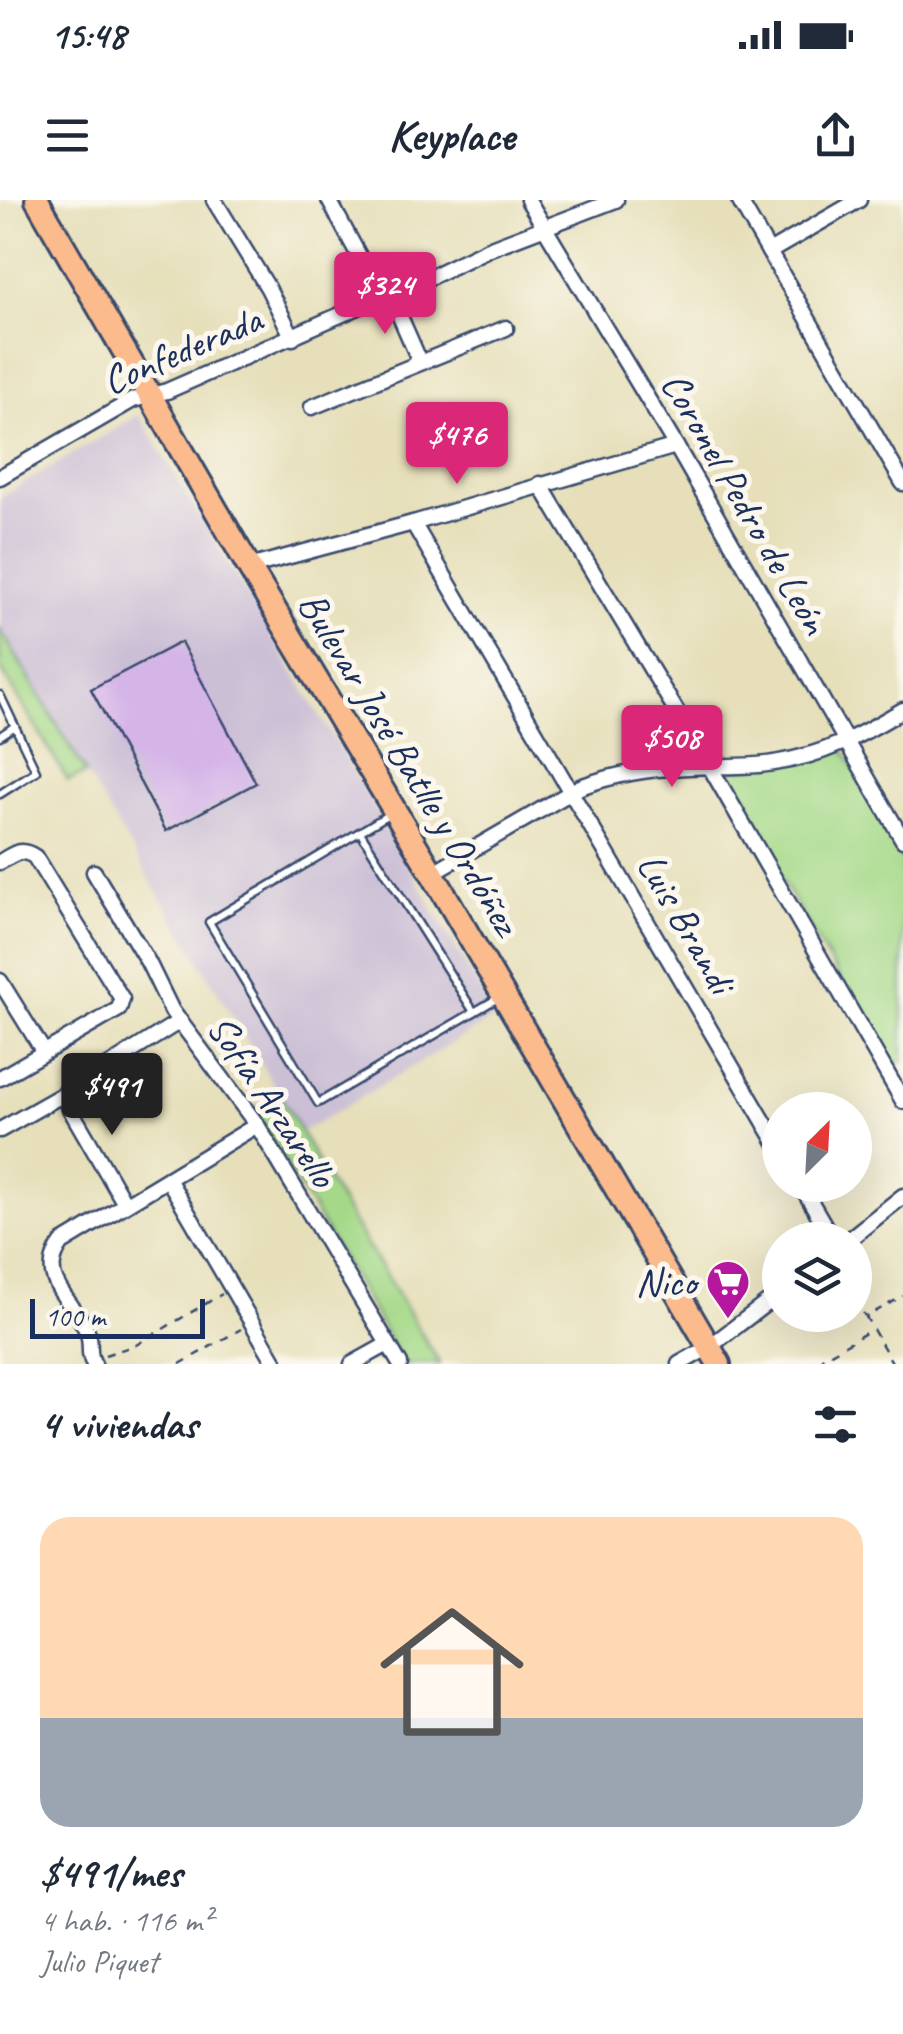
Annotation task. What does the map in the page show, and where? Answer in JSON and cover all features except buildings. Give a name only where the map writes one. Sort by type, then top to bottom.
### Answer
[{"type":"main road","name":"Bulevar José Batlle y Ordóñez","points":[[37,200],[248,567],[714,1355]]},
{"type":"street","points":[[214,200],[268,288],[293,338]]},
{"type":"street","points":[[329,200],[420,362]]},
{"type":"street","name":"Coronel Pedro de León","points":[[528,200],[676,446],[903,840]]},
{"type":"street","name":"Confederada","points":[[0,477],[133,400],[167,392],[488,250],[616,200]]},
{"type":"street","points":[[739,200],[903,483]]},
{"type":"street","points":[[769,252],[859,200]]},
{"type":"street","points":[[312,406],[506,328]]},
{"type":"street","points":[[248,567],[676,446]]},
{"type":"street","points":[[540,484],[903,1100]]},
{"type":"street","name":"Luis Brandi","points":[[413,523],[762,1117]]},
{"type":"street","points":[[432,873],[572,792],[602,779],[690,766],[776,763],[846,743],[903,710]]},
{"type":"street","points":[[0,862],[19,850],[35,857],[122,998],[119,1009],[0,1078]]},
{"type":"street","name":"Sofía Arzarello","points":[[94,872],[148,962],[160,990],[257,1125],[400,1364]]},
{"type":"street","points":[[0,981],[44,1052]]},
{"type":"street","points":[[0,1130],[180,1021]]},
{"type":"street","points":[[888,1075],[903,1066]]},
{"type":"street","points":[[62,1095],[125,1204]]},
{"type":"street","points":[[86,1361],[90,1336],[51,1273],[53,1257],[62,1243],[257,1125]]},
{"type":"street","points":[[168,1179],[276,1364]]},
{"type":"street","points":[[870,1222],[903,1196]]},
{"type":"street","points":[[679,1364],[714,1355],[762,1311]]},
{"type":"street","points":[[352,1364],[388,1344]]},
{"type":"lane","points":[[0,695],[36,771],[0,794]]},
{"type":"lane","points":[[0,736],[15,726]]},
{"type":"lane","points":[[395,811],[209,922],[318,1103],[504,995]]},
{"type":"lane","points":[[360,832],[474,1012]]},
{"type":"path","points":[[86,1361],[136,1346],[232,1288]]},
{"type":"path","points":[[872,1314],[903,1296]]},
{"type":"path","points":[[180,1364],[251,1323]]},
{"type":"path","points":[[824,1364],[822,1358],[873,1329],[894,1364]]},
{"type":"shaded area","points":[[139,415],[496,1017],[302,1132],[0,630],[0,497]]},
{"type":"green space","points":[[0,629],[86,773],[68,781],[0,667]]},
{"type":"green space","points":[[843,749],[903,849],[903,1060],[894,1064],[889,1063],[720,775],[722,771]]},
{"type":"green space","points":[[281,1096],[440,1364],[404,1364],[254,1109]]},
{"type":"place","name":"Nico","points":[[728,1320]]}]
